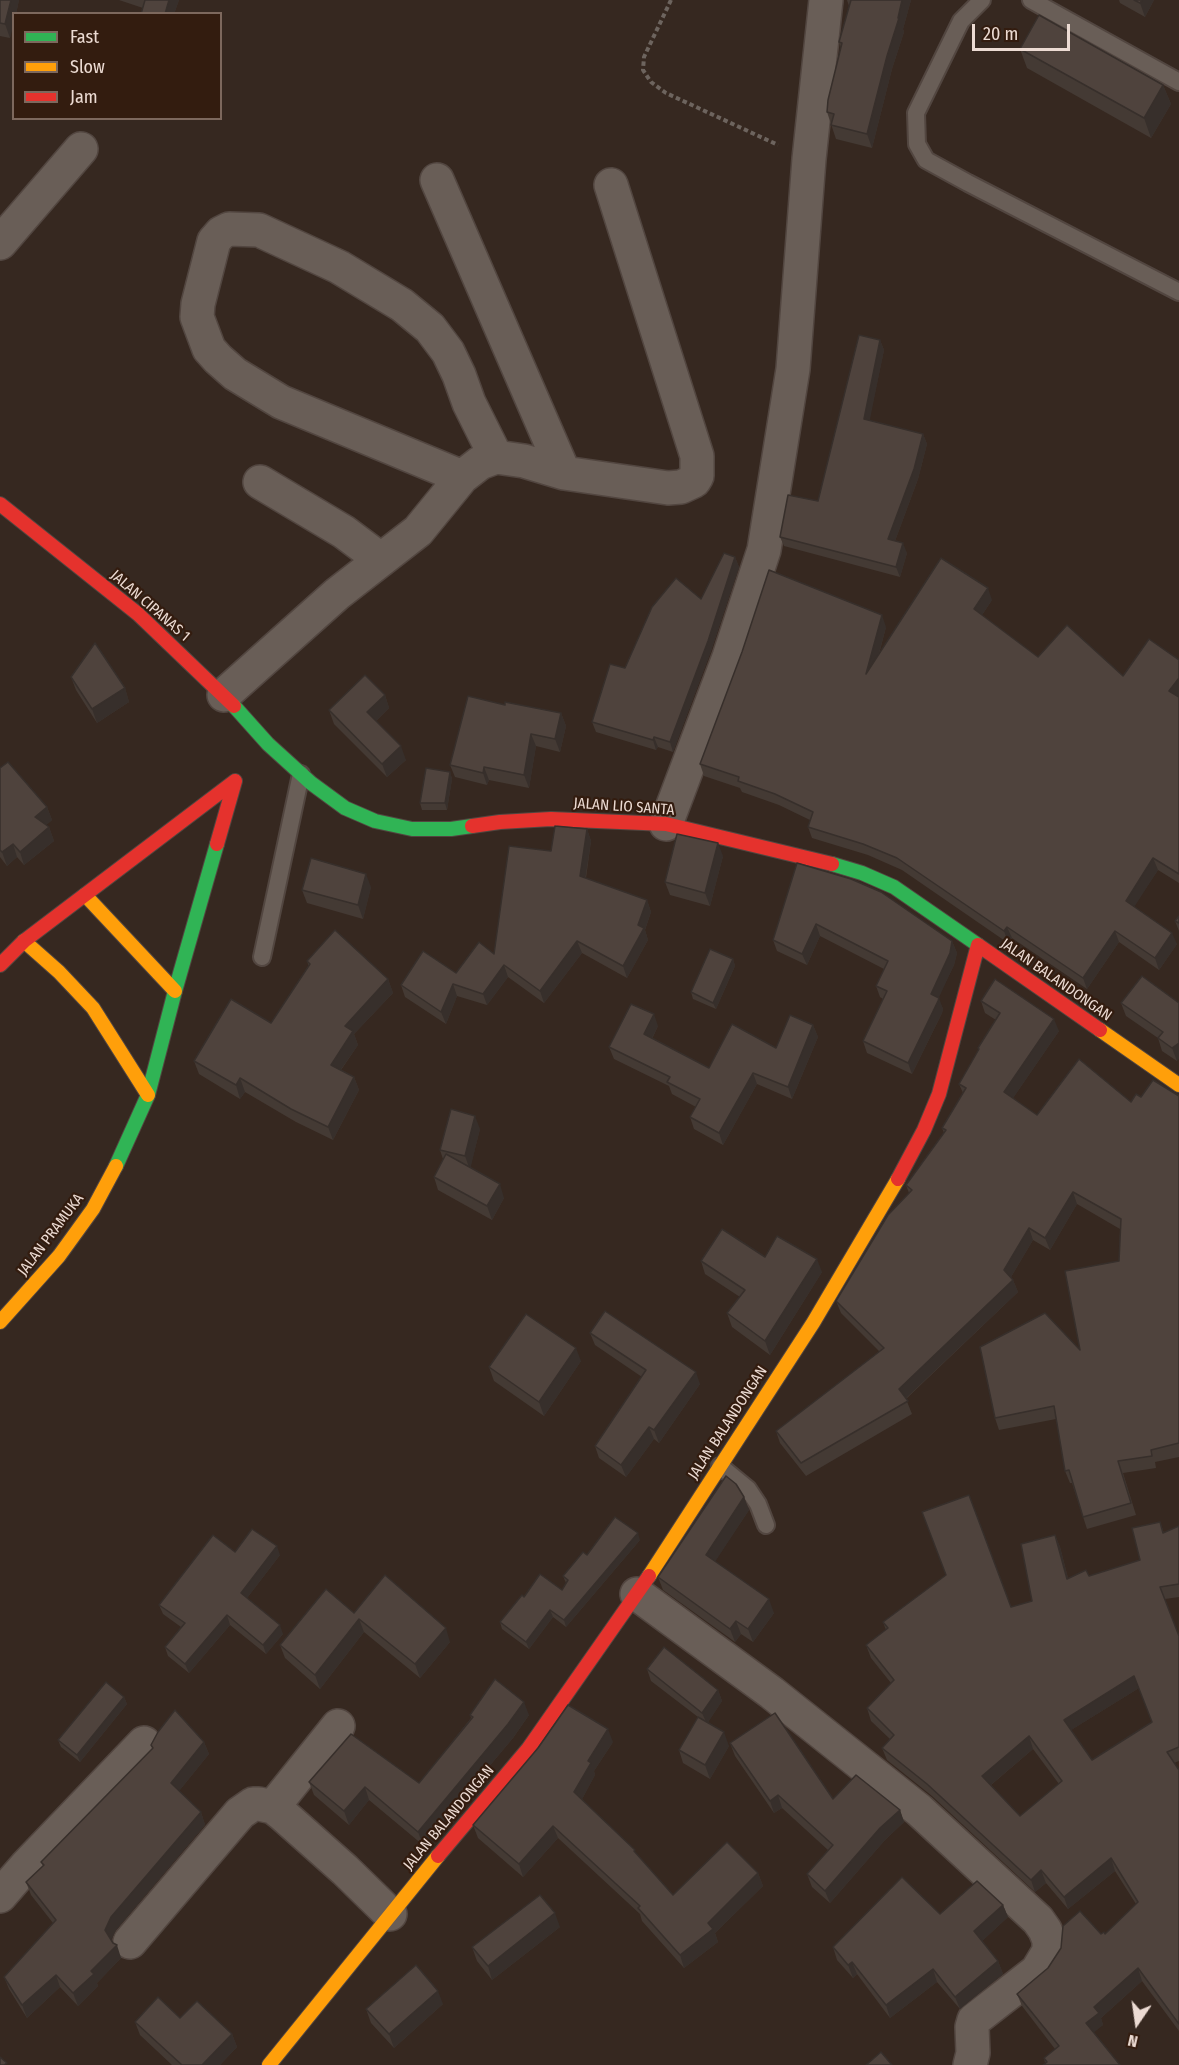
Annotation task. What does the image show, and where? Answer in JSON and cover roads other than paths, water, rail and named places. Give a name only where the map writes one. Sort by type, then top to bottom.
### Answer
[{"type":"street","points":[[666,824],[729,657],[764,550],[793,369],[809,159],[826,0]]},
{"type":"street","points":[[0,243],[81,149]]},
{"type":"street","points":[[437,180],[564,473]]},
{"type":"street","points":[[224,695],[337,594],[418,531],[462,477],[480,463],[496,457],[524,461],[564,473],[668,488],[688,485],[697,476],[697,456],[611,185]]},
{"type":"street","points":[[462,477],[281,402],[235,374],[218,359],[209,349],[197,317],[198,304],[214,241],[221,233],[229,229],[259,230],[339,267],[402,305],[430,328],[448,352],[469,403],[496,457]]},
{"type":"street","points":[[260,482],[344,532],[380,559]]},
{"type":"street","name":"JALAN CIPANAS 1","points":[[0,504],[138,614],[224,695],[268,744]]},
{"type":"street","points":[[256,758],[268,744]]},
{"type":"street","name":"JALAN LIO SANTA","points":[[268,744],[301,774],[345,808],[375,821],[412,829],[451,829],[500,822],[551,819],[666,824],[814,858],[862,873],[894,887],[978,945]]},
{"type":"street","name":"JALAN PRAMUKA","points":[[0,964],[24,941],[239,777],[175,991],[147,1095],[122,1155],[93,1209],[59,1256],[0,1322]]},
{"type":"street","points":[[85,895],[175,991]]},
{"type":"street","points":[[24,941],[59,972],[93,1008],[147,1095]]},
{"type":"street","name":"JALAN BALANDONGAN","points":[[269,2065],[390,1914],[528,1749],[637,1594],[813,1323],[880,1212],[924,1130],[939,1094],[952,1050],[978,945],[1179,1085]]},
{"type":"street","points":[[637,1594],[772,1693],[919,1810],[1038,1920],[1049,1940],[1049,1951],[1044,1962],[1037,1971],[975,2020],[972,2027],[973,2053],[970,2065]]},
{"type":"street","points":[[273,1807],[338,1726]]},
{"type":"street","points":[[0,1896],[144,1743]]},
{"type":"street","points":[[130,1942],[240,1813],[253,1804],[273,1807],[345,1870],[390,1914]]},
{"type":"lane","points":[[982,0],[961,21],[916,113],[917,144],[926,160],[1179,292]]},
{"type":"lane","points":[[1031,0],[1179,82]]},
{"type":"lane","points":[[262,957],[301,774]]},
{"type":"lane","points":[[720,1466],[748,1489],[758,1504],[766,1525]]}]
